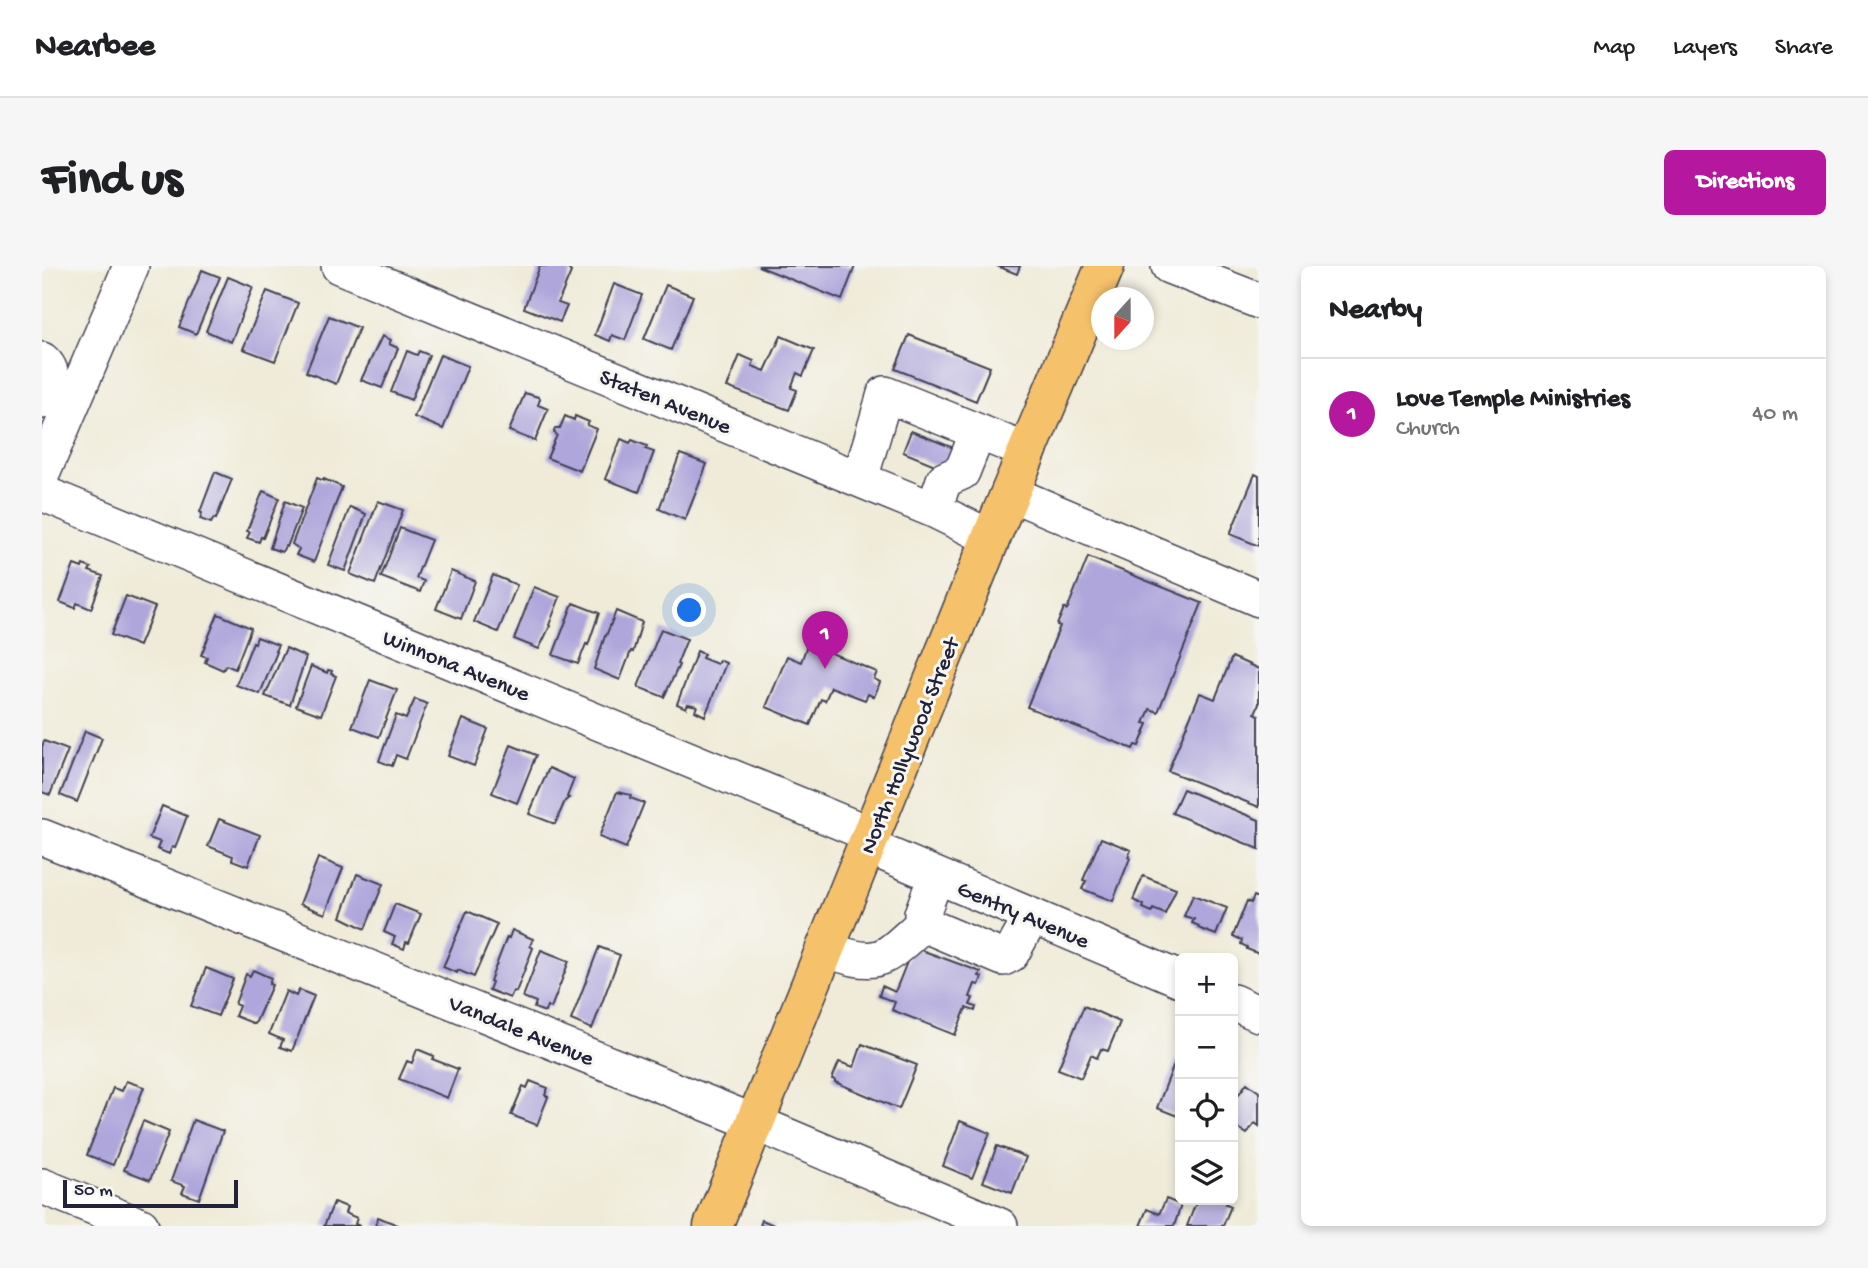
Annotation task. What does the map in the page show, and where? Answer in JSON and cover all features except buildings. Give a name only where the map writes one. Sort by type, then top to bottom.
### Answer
[{"type":"main road","name":"North Hollywood Street","points":[[713,1226],[991,538],[1105,266]]},
{"type":"street","points":[[42,474],[131,266]]},
{"type":"street","name":"Staten Avenue","points":[[339,266],[934,509],[991,538]]},
{"type":"street","points":[[1169,266],[1259,301]]},
{"type":"street","points":[[42,360],[52,378],[42,401]]},
{"type":"street","points":[[860,479],[885,394],[1028,452]]},
{"type":"street","points":[[934,509],[944,480],[962,472],[978,432]]},
{"type":"street","name":"Winnona Avenue","points":[[42,493],[870,840]]},
{"type":"street","points":[[1010,493],[1259,599]]},
{"type":"street","name":"Vandale Avenue","points":[[42,837],[756,1124],[1000,1226]]},
{"type":"street","name":"Gentry Avenue","points":[[870,840],[936,876],[1175,977]]},
{"type":"street","points":[[936,876],[922,914],[925,922],[930,927],[1003,958],[1010,954],[1032,916]]},
{"type":"street","points":[[965,942],[984,896]]},
{"type":"street","points":[[825,949],[869,961],[882,958],[925,922]]},
{"type":"street","points":[[1238,1004],[1259,1014]]},
{"type":"street","points":[[42,1186],[141,1226]]},
{"type":"place","name":"Love Temple Ministries","points":[[825,669]]}]
